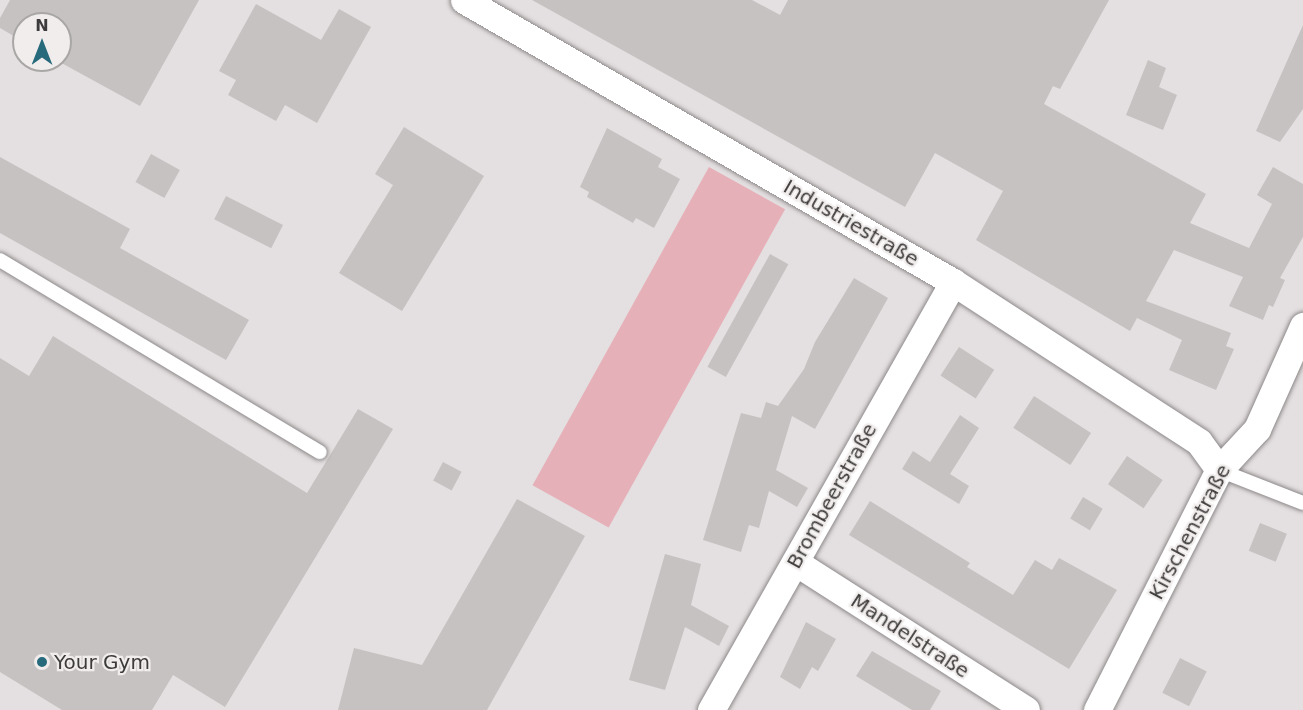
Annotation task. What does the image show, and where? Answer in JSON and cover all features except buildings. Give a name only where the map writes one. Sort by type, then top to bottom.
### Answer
[{"type":"street","name":"Industriestraße","points":[[464,0],[953,282],[1199,442],[1219,470]]},
{"type":"street","name":"Brombeerstraße","points":[[711,710],[953,282]]},
{"type":"street","name":"Kirschenstraße","points":[[1097,710],[1219,470],[1257,429],[1303,326]]},
{"type":"street","name":"Mandelstraße","points":[[795,562],[1026,710]]},
{"type":"lane","points":[[0,260],[320,452]]},
{"type":"lane","points":[[1219,470],[1303,503]]},
{"type":"shaded area","points":[[709,167],[785,209],[609,528],[533,485]]},
{"type":"place","name":"Your Gym","points":[[42,662]]}]
